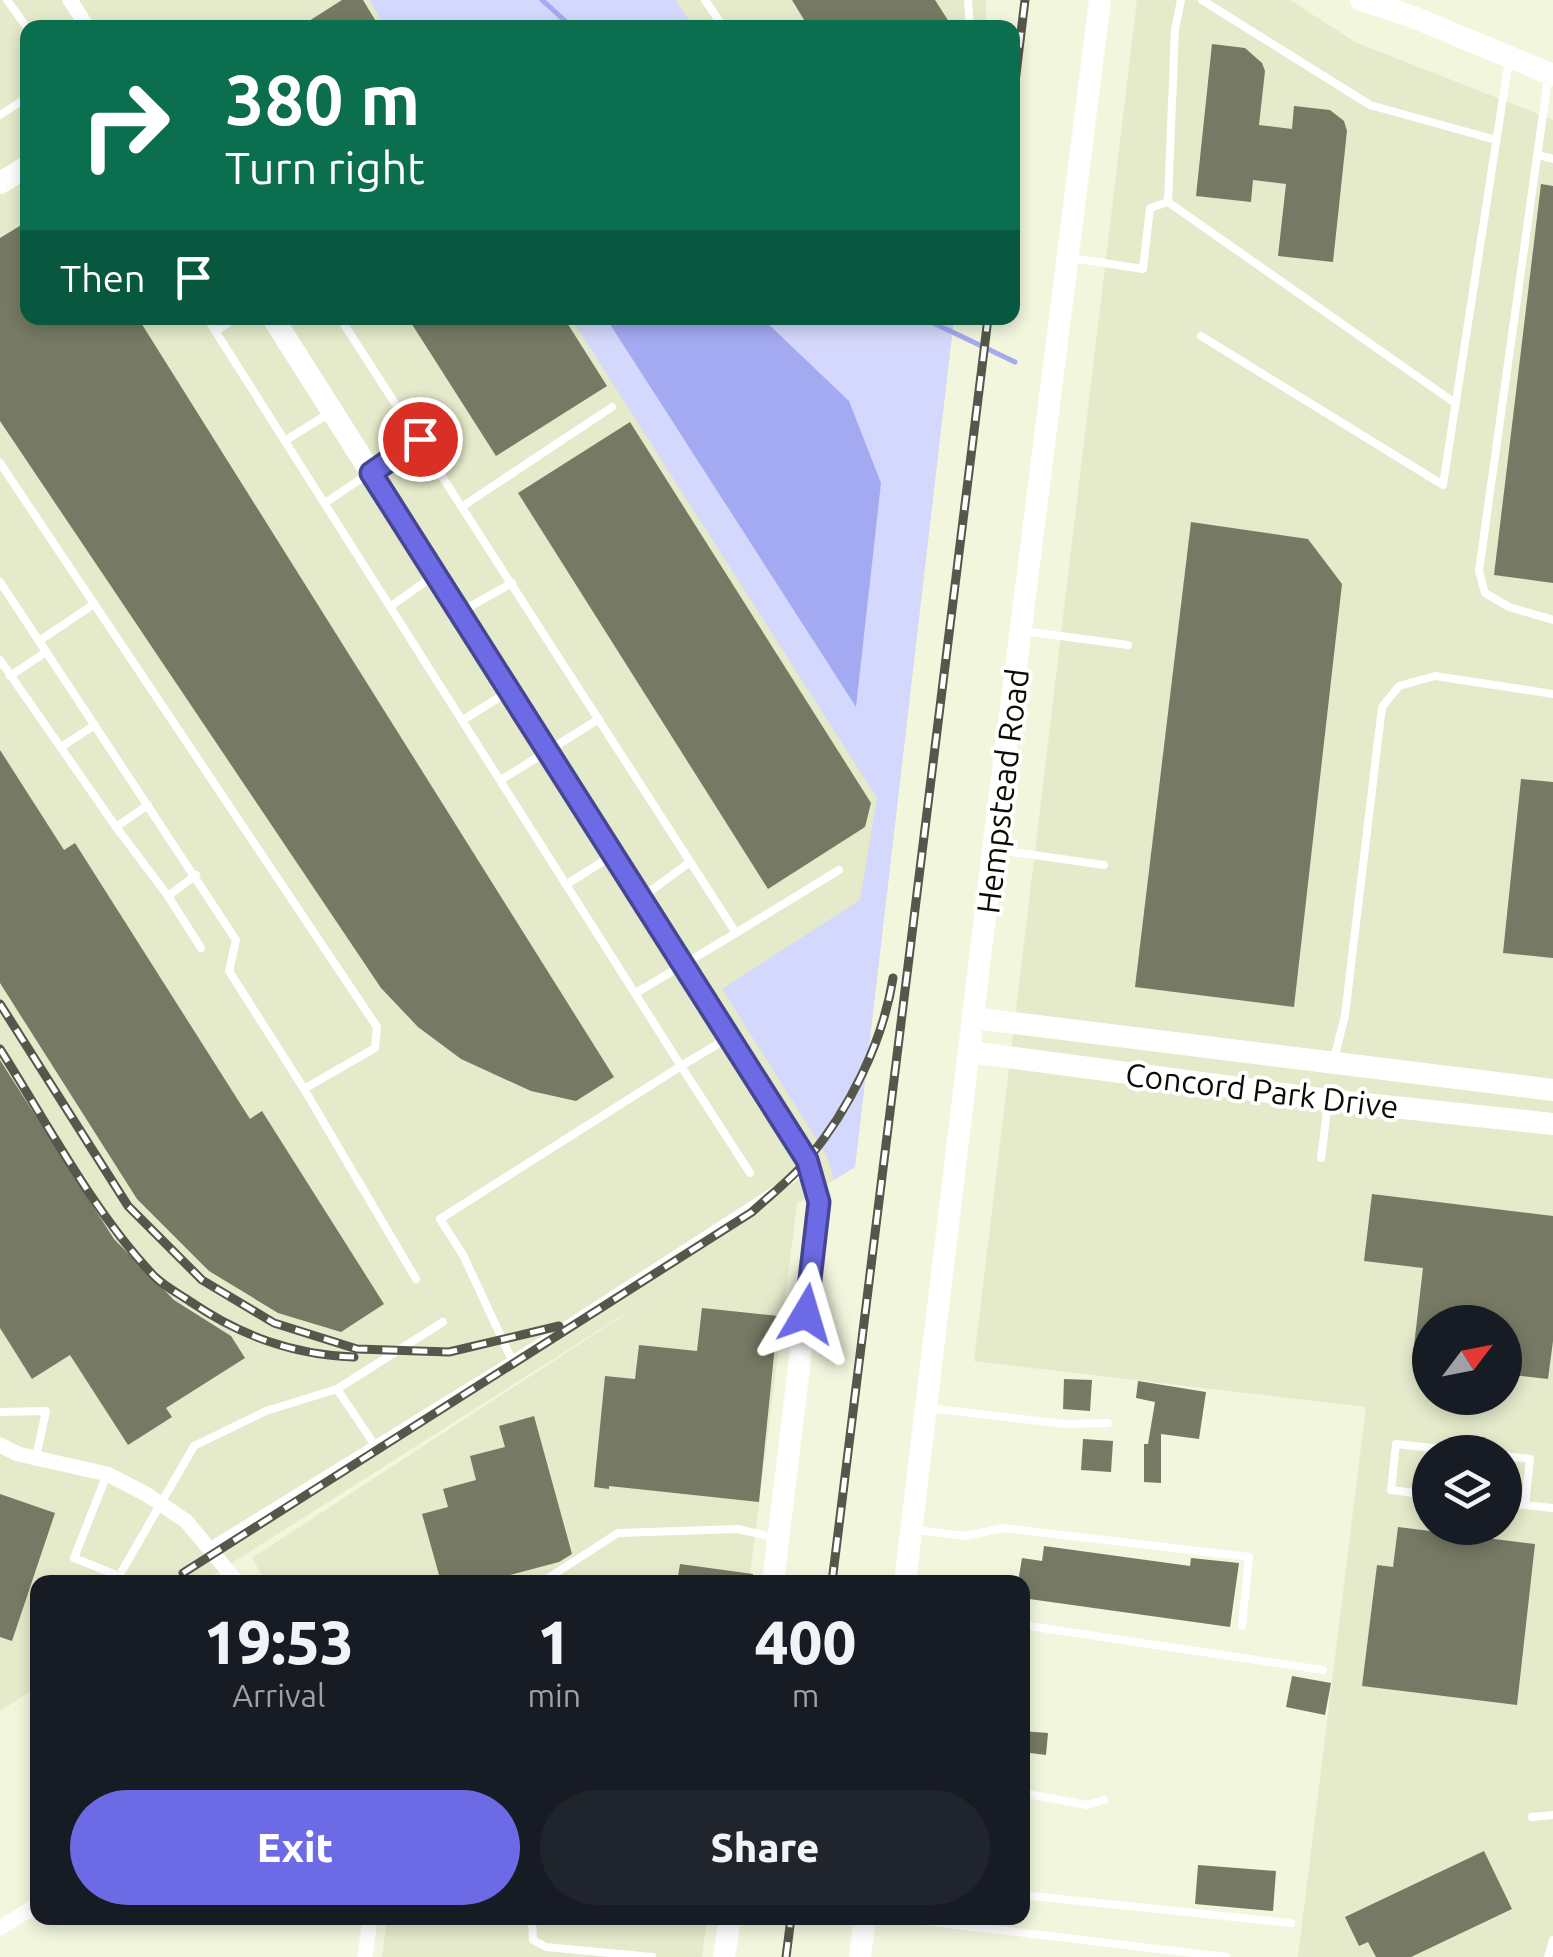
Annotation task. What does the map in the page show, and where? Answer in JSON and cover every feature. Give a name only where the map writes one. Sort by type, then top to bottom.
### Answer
[{"type":"street","name":"Hempstead Road","points":[[906,1575],[1100,0]]},
{"type":"street","points":[[1361,0],[1413,17],[1551,74]]},
{"type":"street","points":[[1392,0],[1413,17]]},
{"type":"street","points":[[277,325],[810,1167],[819,1202],[775,1575]]},
{"type":"street","name":"Concord Park Drive","points":[[974,1018],[1553,1090]]},
{"type":"street","name":"Concord Park Drive","points":[[970,1052],[1328,1100],[1553,1124]]},
{"type":"street","points":[[1328,1100],[1333,1063]]},
{"type":"street","points":[[0,1445],[107,1474],[159,1503],[186,1521],[230,1575]]},
{"type":"street","points":[[3,1922],[30,1908]]},
{"type":"street","points":[[365,1957],[369,1925]]},
{"type":"street","points":[[724,1957],[729,1925]]},
{"type":"street","points":[[860,1957],[864,1925]]},
{"type":"lane","points":[[1168,202],[1174,30],[1181,0]]},
{"type":"lane","points":[[1202,0],[1370,106],[1496,140]]},
{"type":"lane","points":[[1200,336],[1443,485],[1509,59]]},
{"type":"lane","points":[[1551,74],[1479,571],[1485,592],[1509,607],[1553,620]]},
{"type":"lane","points":[[1538,155],[1553,159]]},
{"type":"lane","points":[[1067,258],[1143,269],[1150,208],[1168,202]]},
{"type":"lane","points":[[1168,202],[1455,403]]},
{"type":"lane","points":[[212,325],[750,1173]]},
{"type":"lane","points":[[216,332],[226,325]]},
{"type":"lane","points":[[345,325],[736,934]]},
{"type":"lane","points":[[462,506],[612,407]]},
{"type":"lane","points":[[286,440],[332,411]]},
{"type":"lane","points":[[325,502],[420,439]]},
{"type":"lane","points":[[0,463],[377,1028],[375,1048],[304,1089]]},
{"type":"lane","points":[[391,606],[436,574]]},
{"type":"lane","points":[[0,582],[236,940],[229,971],[416,1279]]},
{"type":"lane","points":[[460,612],[512,582]]},
{"type":"lane","points":[[39,642],[94,604]]},
{"type":"lane","points":[[1023,631],[1128,645]]},
{"type":"lane","points":[[10,676],[46,652]]},
{"type":"lane","points":[[0,660],[201,948]]},
{"type":"lane","points":[[1333,1063],[1345,1015],[1382,707],[1399,686],[1435,676],[1553,694]]},
{"type":"lane","points":[[463,720],[510,691]]},
{"type":"lane","points":[[500,780],[599,719]]},
{"type":"lane","points":[[60,748],[94,725]]},
{"type":"lane","points":[[116,828],[148,805]]},
{"type":"lane","points":[[993,850],[1104,865]]},
{"type":"lane","points":[[566,884],[614,854]]},
{"type":"lane","points":[[641,898],[690,862]]},
{"type":"lane","points":[[636,993],[839,870]]},
{"type":"lane","points":[[168,896],[196,876]]},
{"type":"lane","points":[[512,1360],[463,1255],[440,1219],[730,1037]]},
{"type":"lane","points":[[1321,1158],[1328,1100]]},
{"type":"lane","points":[[208,1548],[512,1360],[810,1167]]},
{"type":"lane","points":[[120,1575],[194,1446],[266,1411],[337,1389],[443,1322]]},
{"type":"lane","points":[[337,1389],[374,1444]]},
{"type":"lane","points":[[927,1408],[1065,1424],[1108,1423]]},
{"type":"lane","points":[[0,1412],[46,1411],[36,1457]]},
{"type":"lane","points":[[1412,1446],[1396,1444],[1391,1490],[1412,1492]]},
{"type":"lane","points":[[1522,1458],[1530,1459],[1525,1505]]},
{"type":"lane","points":[[107,1474],[74,1558],[116,1575]]},
{"type":"lane","points":[[1522,1505],[1553,1508]]},
{"type":"lane","points":[[912,1530],[966,1536],[1003,1528],[1248,1557],[1242,1626]]},
{"type":"lane","points":[[553,1575],[618,1533],[738,1529],[779,1538]]},
{"type":"lane","points":[[1030,1625],[1322,1670]]},
{"type":"lane","points":[[1030,1795],[1087,1806],[1104,1800]]},
{"type":"lane","points":[[1532,1817],[1553,1815]]},
{"type":"lane","points":[[1030,1896],[1291,1924]]},
{"type":"lane","points":[[532,1925],[533,1940],[546,1948],[652,1957]]},
{"type":"lane","points":[[958,1925],[1226,1957]]},
{"type":"lane","points":[[1548,1957],[1553,1940]]},
{"type":"shaded area","points":[[0,0],[986,0],[986,20],[20,20],[20,325],[953,325],[855,1167],[797,1204],[750,1575],[262,1575],[252,1558],[667,1287],[213,1575],[30,1575],[30,1692],[0,1711]]},
{"type":"shaded area","points":[[369,0],[676,0],[689,20],[382,20]]},
{"type":"shaded area","points":[[1137,0],[1290,0],[1355,42],[1553,120],[1553,1957],[1298,1957],[1366,1407],[974,1361]]},
{"type":"shaded area","points":[[575,325],[953,325],[855,1167],[834,1180],[827,1156],[722,989],[860,900],[877,798]]},
{"type":"shaded area","points":[[386,1925],[706,1925],[702,1957],[382,1957]]},
{"type":"water","points":[[610,325],[769,325],[849,401],[881,483],[856,707]]},
{"type":"building","points":[[342,0],[363,0],[375,20],[311,20]]},
{"type":"building","points":[[792,0],[935,0],[948,20],[804,20]]},
{"type":"building","points":[[1212,44],[1245,48],[1262,63],[1265,71],[1259,125],[1292,129],[1294,106],[1330,110],[1344,121],[1347,131],[1333,262],[1278,256],[1286,184],[1253,180],[1251,202],[1196,196]]},
{"type":"building","points":[[1541,184],[1553,186],[1553,583],[1494,575]]},
{"type":"building","points":[[20,226],[20,325],[142,325],[614,1077],[576,1101],[531,1091],[461,1059],[418,1027],[381,988],[0,421],[0,238]]},
{"type":"building","points":[[412,325],[568,325],[607,386],[496,456]]},
{"type":"building","points":[[630,422],[871,803],[865,827],[768,889],[518,493]]},
{"type":"building","points":[[1191,522],[1308,539],[1342,584],[1294,1007],[1135,987]]},
{"type":"building","points":[[0,750],[64,850],[75,843],[250,1119],[262,1111],[384,1304],[341,1332],[278,1313],[209,1271],[137,1199],[0,983]]},
{"type":"building","points":[[1521,779],[1553,782],[1553,958],[1503,953]]},
{"type":"building","points":[[0,1060],[114,1239],[174,1300],[231,1336],[245,1358],[166,1408],[172,1417],[128,1445],[70,1355],[32,1379],[0,1328]]},
{"type":"building","points":[[1372,1194],[1553,1216],[1553,1341],[1548,1379],[1522,1376],[1522,1305],[1419,1305],[1423,1268],[1364,1261]]},
{"type":"building","points":[[702,1308],[778,1316],[759,1502],[594,1487],[605,1376],[635,1379],[639,1345],[697,1351]]},
{"type":"building","points":[[1064,1379],[1092,1380],[1090,1411],[1063,1409]]},
{"type":"building","points":[[1138,1381],[1206,1392],[1199,1439],[1161,1434],[1161,1483],[1144,1482],[1144,1444],[1148,1444],[1155,1402],[1136,1398]]},
{"type":"building","points":[[534,1416],[572,1554],[559,1562],[510,1575],[439,1575],[422,1514],[448,1507],[443,1489],[476,1480],[470,1456],[505,1447],[499,1426]]},
{"type":"building","points":[[1083,1439],[1113,1441],[1111,1472],[1081,1470]]},
{"type":"building","points":[[0,1494],[55,1513],[34,1575],[30,1575],[30,1587],[12,1641],[0,1637]]},
{"type":"building","points":[[1398,1527],[1412,1529],[1412,1545],[1535,1544],[1517,1705],[1362,1686],[1377,1565],[1393,1567]]},
{"type":"building","points":[[1044,1546],[1190,1566],[1191,1558],[1239,1563],[1230,1627],[1030,1599],[1030,1575],[1019,1575],[1022,1558],[1042,1561]]},
{"type":"building","points":[[680,1564],[753,1574],[753,1575],[678,1575]]},
{"type":"building","points":[[1292,1676],[1331,1683],[1325,1715],[1286,1707]]},
{"type":"building","points":[[1030,1732],[1048,1733],[1046,1755],[1030,1753]]},
{"type":"building","points":[[1484,1851],[1512,1909],[1411,1957],[1376,1957],[1368,1942],[1359,1946],[1345,1917]]},
{"type":"building","points":[[1198,1865],[1276,1871],[1273,1911],[1195,1904]]},
{"type":"waterway","points":[[542,0],[564,20]]},
{"type":"waterway","points":[[938,325],[1015,362]]},
{"type":"railway","points":[[1020,41],[1025,0]]},
{"type":"railway","points":[[833,1575],[987,325]]},
{"type":"railway","points":[[183,1573],[752,1212],[802,1166],[837,1119],[873,1050],[893,978]]},
{"type":"railway","points":[[0,1004],[128,1206],[202,1280],[274,1323],[357,1349],[449,1352],[559,1326]]},
{"type":"railway","points":[[0,1049],[91,1196],[158,1280],[210,1314],[268,1342],[354,1357]]},
{"type":"railway","points":[[786,1957],[790,1925]]},
{"type":"route","points":[[420,439],[371,473],[807,1160],[819,1202],[806,1314]]}]
